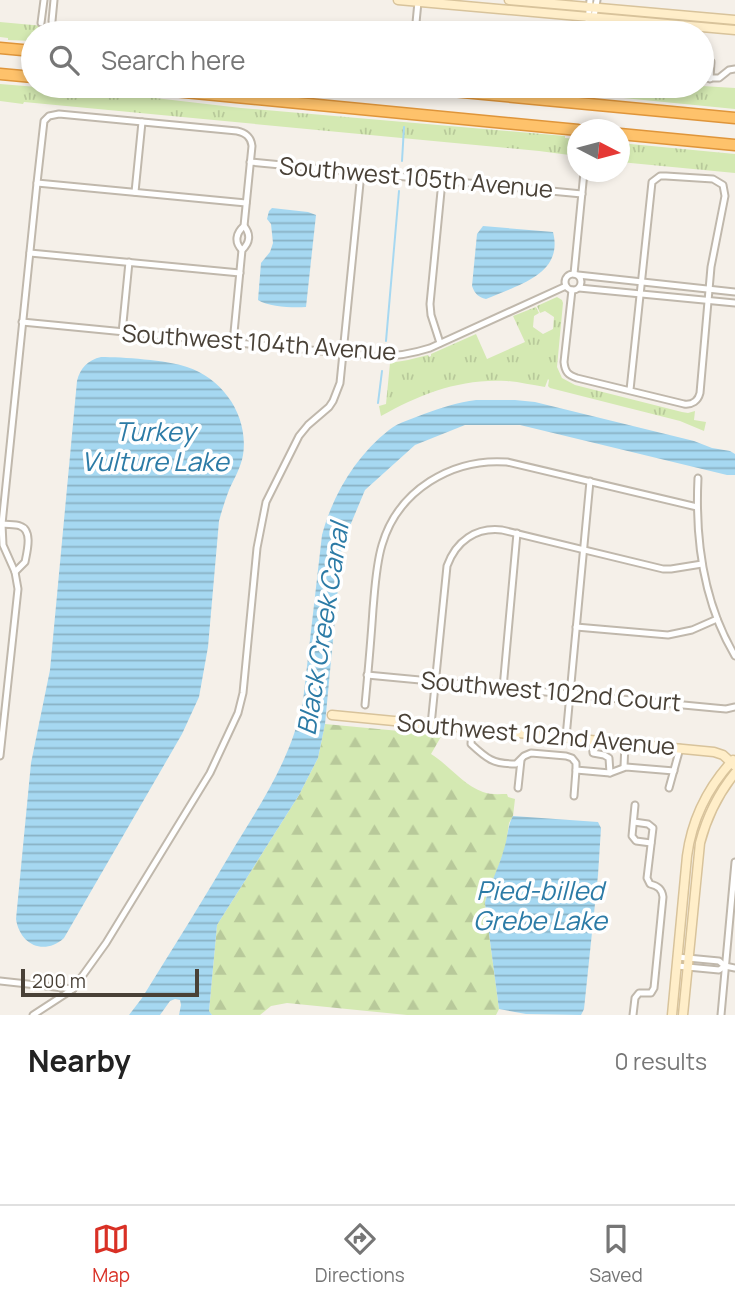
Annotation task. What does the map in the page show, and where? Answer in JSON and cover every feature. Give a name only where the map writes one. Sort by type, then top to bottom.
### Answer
[{"type":"highway","points":[[0,48],[21,50]]},
{"type":"highway","points":[[0,74],[21,76]]},
{"type":"highway","points":[[246,98],[567,129]]},
{"type":"highway","points":[[525,98],[735,118]]},
{"type":"highway","points":[[630,135],[735,145]]},
{"type":"street","points":[[41,21],[44,0]]},
{"type":"street","points":[[52,20],[54,0]]},
{"type":"street","points":[[398,0],[593,9],[674,21]]},
{"type":"street","points":[[509,0],[735,20]]},
{"type":"street","points":[[416,21],[418,2]]},
{"type":"street","points":[[714,27],[735,30]]},
{"type":"street","points":[[714,79],[735,69]]},
{"type":"street","points":[[0,756],[18,598],[15,572],[3,545],[2,521],[43,127],[47,117],[59,114],[237,131],[248,135],[252,143],[244,226],[249,238],[242,250],[233,343]]},
{"type":"street","points":[[135,192],[142,122]]},
{"type":"street","name":"Southwest 105th Avenue","points":[[250,162],[582,194]]},
{"type":"street","points":[[33,1015],[73,989],[106,943],[210,773],[238,713],[243,698],[257,548],[266,502],[299,436],[333,401],[340,383],[361,173]]},
{"type":"street","points":[[583,182],[576,274],[581,281],[576,289],[565,369],[577,378],[684,404],[698,399],[700,391],[709,289],[725,196],[724,187],[713,179],[666,176],[655,178],[652,182],[630,390]]},
{"type":"street","points":[[440,343],[430,304],[442,181]]},
{"type":"street","points":[[37,183],[246,203]]},
{"type":"street","points":[[242,250],[237,244],[237,236],[244,226]]},
{"type":"street","points":[[30,253],[240,273]]},
{"type":"street","points":[[122,333],[129,262]]},
{"type":"street","points":[[735,292],[576,274],[566,277],[565,283],[566,286],[576,289],[735,303]]},
{"type":"street","name":"Southwest 104th Avenue","points":[[22,322],[389,356],[417,352],[440,343],[566,286]]},
{"type":"street","points":[[365,705],[376,578],[382,546],[394,520],[412,496],[431,481],[456,468],[483,462],[507,462],[697,507]]},
{"type":"street","points":[[698,478],[698,538],[707,589],[717,619],[735,656]]},
{"type":"street","points":[[566,737],[590,481]]},
{"type":"street","points":[[2,521],[24,527],[28,534],[25,562],[15,572]]},
{"type":"street","points":[[431,725],[445,580],[448,563],[460,543],[477,533],[495,529],[668,570],[702,564]]},
{"type":"street","points":[[503,688],[517,533]]},
{"type":"street","points":[[576,627],[668,635],[717,619]]},
{"type":"street","name":"Southwest 102nd Court","points":[[368,675],[726,709],[735,707]]},
{"type":"street","name":"Southwest 102nd Avenue","points":[[332,715],[717,752],[734,762]]},
{"type":"street","points":[[472,728],[473,746],[492,762],[513,764],[531,753],[566,756],[574,760],[574,796]]},
{"type":"street","points":[[592,740],[593,753],[606,755],[610,761],[610,773]]},
{"type":"street","points":[[624,767],[625,743]]},
{"type":"street","points":[[669,788],[680,748]]},
{"type":"street","points":[[610,761],[624,759]]},
{"type":"street","points":[[518,788],[521,760]]},
{"type":"street","points":[[672,1015],[687,856],[692,830],[707,794],[734,762]]},
{"type":"street","points":[[576,770],[610,773],[624,767],[674,771]]},
{"type":"street","points":[[683,1015],[701,838],[715,802],[735,773]]},
{"type":"street","points":[[635,806],[632,836],[636,841],[651,843]]},
{"type":"street","points":[[633,1015],[635,998],[639,993],[651,993],[654,985],[663,897],[662,892],[657,886],[650,884],[648,878],[653,828],[648,824],[634,822]]},
{"type":"street","points":[[721,1015],[735,862]]},
{"type":"street","points":[[677,962],[719,970],[725,967],[735,968]]},
{"type":"street","points":[[0,981],[73,989]]},
{"type":"green space","points":[[0,22],[21,24],[21,41],[0,37]]},
{"type":"green space","points":[[0,84],[21,86],[21,98],[155,98],[565,136],[567,155],[24,102],[0,101]]},
{"type":"green space","points":[[714,87],[735,88],[735,109],[623,98],[714,98]]},
{"type":"green space","points":[[630,144],[735,154],[735,173],[630,163]]},
{"type":"green space","points":[[557,297],[563,303],[557,367],[562,378],[575,385],[682,412],[695,411],[694,420],[706,422],[704,431],[680,421],[550,388],[548,379],[545,387],[507,381],[457,385],[426,394],[381,416],[379,406],[386,404],[390,363],[428,355],[429,357],[476,334],[487,359],[525,342],[513,316],[536,307],[539,313],[534,316],[533,327],[543,334],[553,329],[554,317],[545,311],[540,313],[537,306]]},
{"type":"green space","points":[[325,724],[442,735],[431,754],[476,789],[489,794],[507,794],[515,799],[506,845],[488,888],[485,903],[499,1009],[496,1015],[407,1015],[287,1003],[271,1006],[260,1015],[212,1015],[209,1011],[217,925],[299,795],[318,758]]},
{"type":"water","points":[[272,208],[316,215],[306,307],[275,306],[258,300],[261,263],[273,243],[271,224],[267,219]]},
{"type":"water","points":[[483,226],[553,232],[555,247],[552,259],[545,268],[524,283],[486,299],[481,297],[472,286],[477,234]]},
{"type":"water","name":"Turkey Vulture Lake","points":[[101,357],[144,359],[178,365],[212,380],[223,390],[238,414],[244,441],[243,455],[219,521],[208,647],[199,697],[182,734],[64,938],[41,947],[22,935],[16,919],[31,763],[50,670],[77,381],[85,365]]},
{"type":"water","name":"Black Creek Canal","points":[[476,400],[535,402],[730,451],[735,454],[735,475],[520,425],[465,425],[415,445],[365,490],[342,545],[325,724],[318,758],[299,795],[217,925],[209,1011],[212,1015],[179,1015],[180,1000],[175,999],[170,1001],[160,1015],[129,1015],[256,811],[292,740],[303,701],[322,535],[339,491],[366,452],[393,427],[443,407]]},
{"type":"water","name":"Pied-billed Grebe Lake","points":[[513,816],[598,822],[601,828],[584,1009],[581,1015],[526,1014],[499,1009],[485,903]]},
{"type":"waterway","points":[[402,161],[404,127]]},
{"type":"waterway","points":[[386,341],[399,191]]},
{"type":"waterway","points":[[378,403],[382,371]]}]
